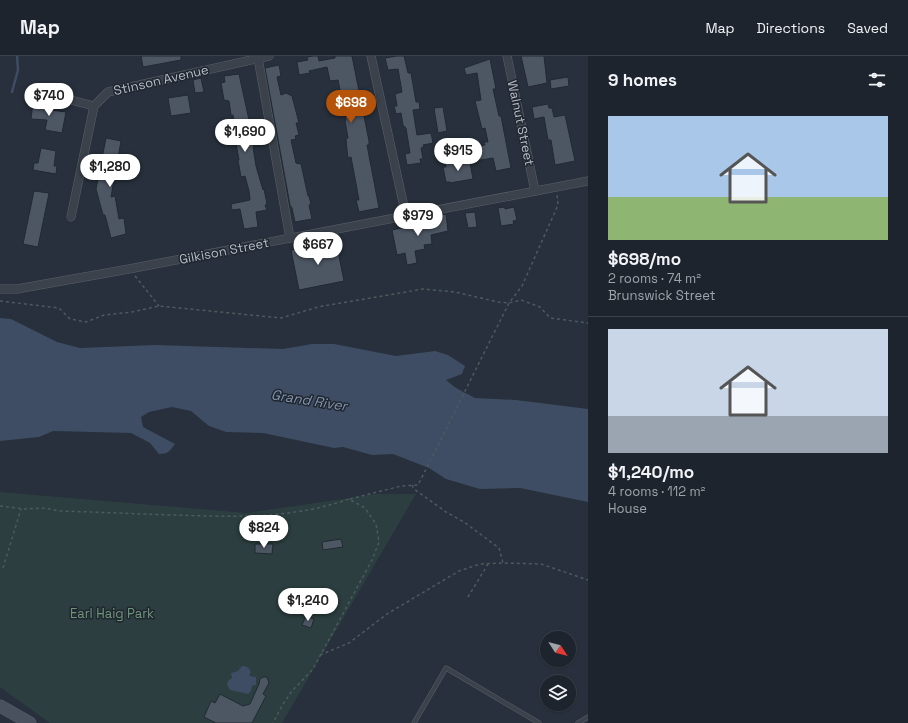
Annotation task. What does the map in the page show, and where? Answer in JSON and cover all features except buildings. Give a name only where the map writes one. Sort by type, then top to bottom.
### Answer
[{"type":"main road","points":[[0,706],[30,723]]},
{"type":"street","name":"Stinson Avenue","points":[[94,106],[108,92],[269,56]]},
{"type":"street","points":[[371,56],[406,216]]},
{"type":"street","name":"Walnut Street","points":[[507,56],[535,191]]},
{"type":"street","points":[[258,58],[290,238]]},
{"type":"street","points":[[59,97],[94,106],[71,217]]},
{"type":"street","name":"Gilkison Street","points":[[0,289],[17,289],[129,269],[588,181]]},
{"type":"lane","points":[[414,723],[446,668],[539,723]]},
{"type":"lane","points":[[578,723],[588,717]]},
{"type":"path","points":[[0,506],[45,508],[59,511],[250,517],[321,507],[401,486],[418,484],[509,303],[522,286],[558,205]]},
{"type":"path","points":[[129,269],[159,306]]},
{"type":"path","points":[[0,302],[59,308],[70,320],[86,322],[104,315],[132,312],[159,306],[281,318],[318,308],[423,289],[455,292],[498,302],[509,303],[521,300],[540,307],[550,318],[588,323]]},
{"type":"path","points":[[412,485],[414,489],[446,512],[464,522],[499,548],[503,562]]},
{"type":"path","points":[[273,723],[292,691],[313,670],[372,560],[379,542],[376,524],[365,508],[349,499]]},
{"type":"path","points":[[3,568],[21,508]]},
{"type":"path","points":[[320,655],[349,643],[387,614],[459,571],[503,562],[541,564],[588,580]]},
{"type":"path","points":[[468,597],[488,564]]},
{"type":"green space","name":"Earl Haig Park","points":[[0,492],[247,513],[376,494],[416,494],[282,723],[50,723],[0,687]]},
{"type":"water","name":"Grand River","points":[[0,318],[11,319],[57,342],[80,348],[155,345],[283,349],[312,344],[334,344],[396,356],[435,351],[448,355],[465,366],[462,374],[446,380],[456,388],[475,398],[516,400],[588,409],[588,502],[520,488],[480,489],[446,479],[429,468],[393,454],[372,455],[343,447],[334,448],[263,433],[226,432],[209,426],[191,411],[172,407],[149,412],[141,417],[143,427],[175,444],[167,453],[159,454],[150,443],[131,433],[53,431],[39,437],[0,441]]},
{"type":"water","points":[[242,666],[249,669],[251,672],[249,675],[250,676],[256,677],[256,685],[252,686],[251,691],[248,694],[230,690],[227,685],[228,681],[232,678],[231,673],[238,671]]},
{"type":"waterway","points":[[12,92],[18,70],[17,56]]}]
